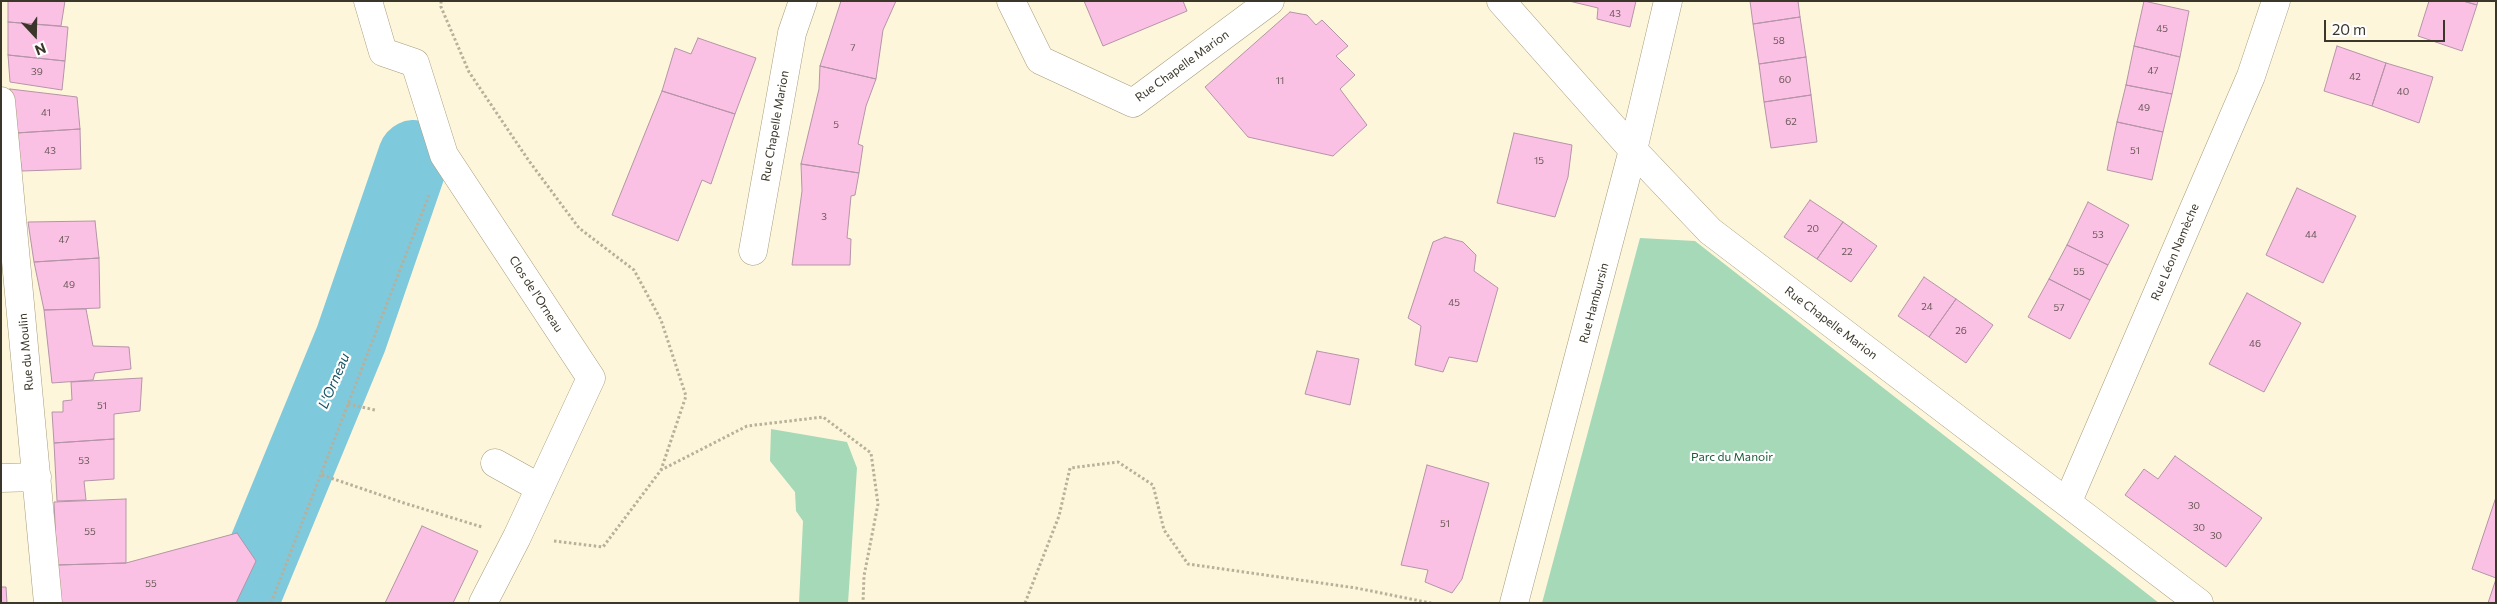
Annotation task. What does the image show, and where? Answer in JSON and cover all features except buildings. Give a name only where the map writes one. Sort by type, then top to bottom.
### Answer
[{"type":"street","name":"Clos de l'Orneau","points":[[368,1],[384,52],[415,63],[444,155],[591,378],[518,537],[483,603]]},
{"type":"street","name":"Rue Chapelle Marion","points":[[753,251],[792,33],[803,1]]},
{"type":"street","name":"Rue Chapelle Marion","points":[[1011,1],[1040,60],[1133,103],[1270,1]]},
{"type":"street","name":"Rue Chapelle Marion","points":[[1501,1],[1633,150],[1710,231],[2068,501],[2199,603]]},
{"type":"street","name":"Rue Hambursin","points":[[1514,603],[1633,150],[1668,1]]},
{"type":"street","name":"Rue Léon Namèche","points":[[2068,501],[2251,76],[2276,1]]},
{"type":"street","name":"Rue du Moulin","points":[[1,101],[48,603]]},
{"type":"street","points":[[495,463],[540,488]]},
{"type":"street","points":[[1,478],[37,476]]},
{"type":"path","points":[[322,475],[404,503],[518,537],[603,547],[661,470],[686,396],[661,320],[634,270],[579,228],[528,161],[469,72],[441,7],[441,1]]},
{"type":"path","points":[[271,603],[444,155]]},
{"type":"path","points":[[348,404],[375,410]]},
{"type":"path","points":[[661,470],[747,426],[822,417],[870,454],[878,504],[864,576],[863,603]]},
{"type":"path","points":[[1026,603],[1059,516],[1070,468],[1118,462],[1153,485],[1164,530],[1188,564],[1356,588],[1431,603]]},
{"type":"green space","name":"Parc du Manoir","points":[[1640,238],[1695,241],[2159,603],[1542,603]]},
{"type":"green space","points":[[771,429],[847,442],[857,468],[848,603],[799,603],[803,521],[796,511],[795,492],[770,461]]},
{"type":"waterway","name":"L'Orneau","points":[[242,603],[351,339],[414,156]]}]
